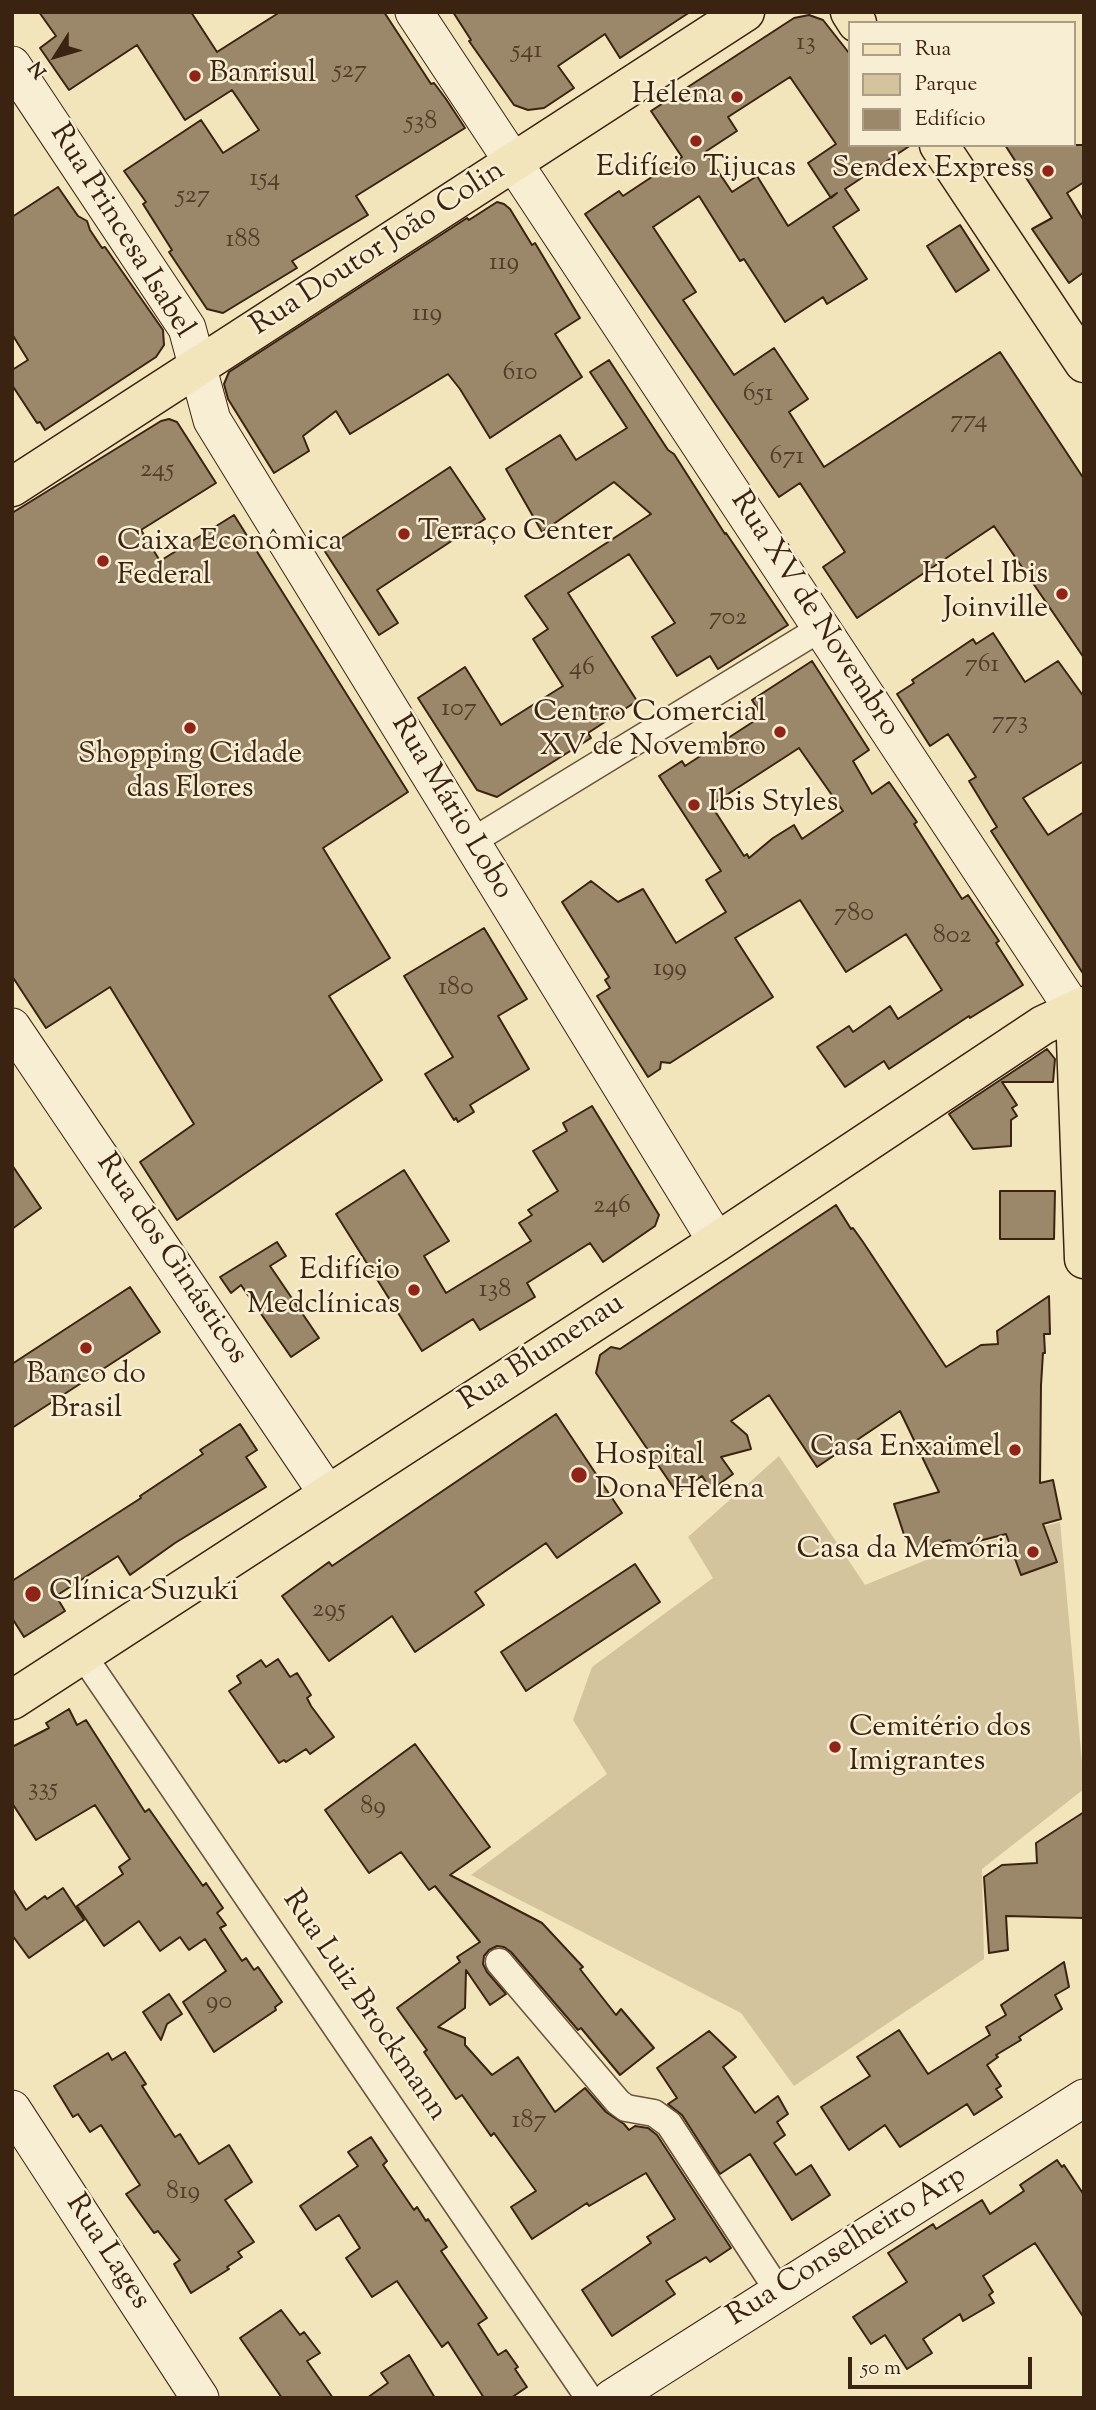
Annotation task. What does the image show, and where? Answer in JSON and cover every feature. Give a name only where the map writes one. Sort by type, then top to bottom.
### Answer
[{"type":"main road","name":"Rua XV de Novembro","points":[[414,12],[821,628],[1079,1009]]},
{"type":"main road","name":"Rua Doutor João Colin","points":[[12,487],[745,12]]},
{"type":"main road","name":"Rua Princesa Isabel","points":[[12,65],[187,328],[197,367]]},
{"type":"main road","points":[[940,147],[1084,363]]},
{"type":"main road","name":"Rua Mário Lobo","points":[[197,367],[212,420],[717,1242]]},
{"type":"main road","points":[[1079,1009],[1084,1259]]},
{"type":"main road","name":"Rua Blumenau","points":[[12,1700],[717,1242],[1043,1025],[1079,1009]]},
{"type":"main road","name":"Rua dos Ginásticos","points":[[12,1027],[327,1493]]},
{"type":"main road","name":"Rua Conselheiro Arp","points":[[612,2398],[1084,2098]]},
{"type":"main road","name":"Rua Lages","points":[[12,2109],[200,2398]]},
{"type":"street","points":[[471,842],[821,628]]},
{"type":"street","name":"Rua Luiz Brockmann","points":[[82,1654],[589,2398]]},
{"type":"street","points":[[499,1962],[618,2102],[626,2108],[654,2113],[669,2123],[779,2292]]},
{"type":"green space","name":"Cemitério dos Imigrantes","points":[[779,1456],[865,1585],[943,1553],[1060,1522],[1084,1784],[1084,1789],[982,1869],[984,1959],[794,2086],[741,2013],[471,1875],[607,1774],[573,1720],[592,1667],[713,1578],[688,1537]]},
{"type":"building","points":[[39,12],[191,12],[217,52],[280,12],[384,12],[431,84],[434,83],[465,128],[356,196],[368,215],[292,261],[297,268],[223,313],[207,309],[169,252],[172,250],[143,204],[146,202],[124,171],[201,120],[223,153],[259,130],[232,90],[185,120],[137,45],[69,90],[40,48],[56,36]]},
{"type":"building","points":[[453,12],[690,12],[620,58],[605,34],[558,66],[574,88],[544,108],[528,110],[514,105],[469,41],[471,40]]},
{"type":"building","points":[[809,15],[823,20],[848,52],[848,147],[908,147],[845,189],[859,210],[833,227],[867,279],[827,304],[823,297],[785,322],[744,259],[740,261],[699,196],[653,227],[696,292],[683,300],[734,375],[774,348],[808,399],[789,412],[824,467],[1000,352],[1084,479],[1084,658],[994,526],[857,618],[823,567],[845,552],[800,483],[779,497],[585,214],[619,191],[623,196],[682,157],[651,111],[794,18]],"holes":[[[790,77],[836,144],[808,163],[831,197],[788,226],[757,176],[732,192],[705,152],[737,131],[728,117]]]},
{"type":"building","points":[[1084,145],[1084,182],[1067,193],[1084,221],[1084,272],[1069,283],[1032,229],[1052,218],[1006,147]]},
{"type":"building","points":[[58,187],[78,216],[87,221],[102,248],[105,247],[163,330],[164,345],[156,357],[45,430],[40,422],[37,423],[12,385],[12,370],[28,360],[12,334],[12,217]]},
{"type":"building","points":[[497,202],[510,209],[532,245],[535,243],[580,318],[555,334],[582,377],[490,438],[448,374],[350,434],[336,411],[303,436],[309,451],[274,473],[228,399],[224,384],[229,372],[467,218],[469,220]]},
{"type":"building","points":[[960,225],[989,270],[956,292],[927,246]]},
{"type":"building","points":[[609,360],[788,625],[718,669],[710,656],[677,676],[652,637],[675,623],[629,554],[568,593],[637,701],[588,733],[591,738],[497,797],[477,790],[418,698],[465,667],[501,725],[563,686],[533,639],[548,629],[525,596],[651,514],[614,482],[542,532],[506,469],[560,435],[576,460],[627,428],[590,372]]},
{"type":"building","points":[[169,419],[177,422],[216,483],[141,530],[160,561],[234,515],[408,792],[323,848],[390,958],[329,996],[382,1080],[177,1220],[140,1162],[194,1124],[110,987],[46,1028],[12,976],[12,513],[161,421]]},
{"type":"building","name":"Terraço Center","points":[[450,467],[485,519],[377,590],[398,623],[379,635],[324,550]]},
{"type":"building","points":[[993,633],[1025,682],[1058,661],[1084,697],[1084,761],[1023,798],[1048,835],[1084,812],[1084,975],[991,831],[997,827],[969,781],[976,777],[948,734],[930,746],[897,694],[914,683],[912,680],[973,639],[976,644]]},
{"type":"building","points":[[812,661],[869,750],[853,761],[872,794],[889,782],[917,822],[914,824],[962,899],[968,895],[999,941],[996,943],[1023,985],[970,1018],[969,1016],[889,1069],[884,1061],[845,1087],[817,1047],[849,1026],[853,1032],[890,1006],[898,1019],[942,990],[906,934],[846,972],[800,900],[735,938],[773,997],[670,1063],[661,1062],[660,1069],[648,1077],[597,996],[610,988],[605,980],[609,977],[562,902],[591,881],[618,902],[643,889],[676,943],[726,912],[706,880],[721,871],[659,776],[682,761],[685,766],[762,716],[752,700]],"holes":[[[799,748],[843,811],[802,839],[794,825],[749,858],[747,854],[744,856],[711,805]]]},
{"type":"building","points":[[484,928],[527,999],[498,1016],[529,1069],[470,1105],[474,1112],[458,1122],[456,1118],[454,1120],[425,1074],[453,1057],[404,976]]},
{"type":"building","points":[[1047,1049],[1055,1059],[1053,1082],[1002,1082],[1017,1105],[1012,1108],[1017,1116],[1011,1120],[1011,1146],[973,1149],[949,1114]]},
{"type":"building","points":[[592,1106],[659,1215],[655,1226],[603,1262],[590,1243],[527,1283],[535,1297],[480,1330],[473,1319],[422,1351],[336,1214],[404,1170],[449,1241],[424,1256],[446,1293],[531,1241],[519,1223],[532,1215],[528,1210],[558,1191],[533,1151],[567,1131],[563,1123]]},
{"type":"building","points":[[12,1165],[41,1208],[12,1229]]},
{"type":"building","points":[[1000,1191],[1055,1191],[1054,1239],[1000,1239]]},
{"type":"building","points":[[836,1205],[946,1367],[981,1345],[998,1344],[997,1331],[1049,1296],[1050,1334],[1044,1334],[1045,1353],[1041,1385],[1040,1483],[1053,1480],[1061,1519],[1043,1524],[1057,1562],[1021,1575],[1006,1534],[952,1548],[950,1540],[909,1550],[894,1504],[939,1492],[900,1411],[817,1467],[769,1395],[731,1421],[747,1435],[751,1449],[721,1457],[733,1474],[711,1490],[702,1476],[677,1493],[596,1373],[600,1355],[611,1347],[620,1349]]},
{"type":"building","points":[[277,1242],[286,1256],[270,1266],[319,1338],[291,1357],[241,1285],[231,1293],[220,1277]]},
{"type":"building","name":"Banco do Brasil","points":[[130,1287],[160,1332],[12,1428],[12,1364]]},
{"type":"building","points":[[556,1414],[622,1513],[557,1558],[546,1543],[475,1592],[484,1605],[415,1652],[392,1616],[329,1661],[282,1596],[329,1562],[332,1566]]},
{"type":"building","points":[[240,1424],[257,1450],[246,1457],[266,1487],[175,1543],[130,1575],[118,1556],[56,1596],[65,1611],[24,1637],[12,1618],[12,1581],[141,1498],[140,1496],[203,1454],[200,1450]]},
{"type":"building","points":[[635,1564],[660,1602],[526,1691],[501,1652]]},
{"type":"building","points":[[278,1659],[290,1677],[297,1673],[311,1695],[307,1698],[311,1706],[334,1737],[310,1754],[306,1749],[286,1762],[284,1760],[279,1763],[229,1691],[241,1683],[237,1676],[261,1660],[266,1667]]},
{"type":"building","points":[[69,1709],[77,1725],[86,1720],[145,1812],[149,1809],[203,1886],[206,1883],[223,1908],[217,1913],[226,1925],[220,1928],[242,1961],[246,1958],[254,1970],[258,1967],[282,2002],[275,2007],[276,2010],[214,2052],[183,2002],[226,1971],[205,1939],[189,1950],[180,1937],[160,1951],[139,1921],[104,1946],[77,1906],[123,1874],[119,1867],[130,1859],[95,1805],[36,1840],[12,1803],[12,1747],[49,1728],[46,1723]]},
{"type":"building","points":[[415,1744],[490,1847],[450,1875],[542,1923],[583,1967],[580,1969],[616,2015],[621,2009],[654,2048],[620,2075],[511,1952],[497,1946],[484,1956],[483,1964],[506,1994],[490,2005],[466,1970],[465,2008],[438,2027],[465,2038],[465,2045],[492,2075],[518,2057],[555,2112],[585,2088],[606,2112],[629,2130],[635,2126],[648,2128],[657,2135],[731,2248],[710,2262],[706,2257],[666,2281],[675,2294],[612,2336],[582,2290],[651,2243],[647,2237],[675,2219],[646,2173],[589,2206],[587,2203],[532,2239],[511,2207],[536,2191],[494,2133],[491,2136],[462,2095],[456,2099],[424,2052],[427,2050],[397,2008],[460,1962],[457,1957],[480,1942],[435,1886],[429,1890],[401,1852],[369,1873],[325,1810]]},
{"type":"building","points":[[1084,1812],[1084,1918],[1006,1916],[1008,1950],[989,1953],[984,1877],[1002,1865],[1037,1863],[1036,1843]]},
{"type":"building","points":[[12,1888],[26,1910],[45,1896],[47,1899],[63,1888],[84,1920],[29,1958],[12,1935]]},
{"type":"building","points":[[1064,1962],[1069,1987],[1055,1995],[1062,2009],[1019,2037],[1021,2040],[996,2055],[998,2057],[987,2065],[1001,2086],[996,2089],[1002,2097],[974,2115],[967,2104],[900,2147],[885,2125],[849,2150],[821,2107],[870,2076],[857,2057],[899,2030],[928,2074],[990,2035],[986,2027],[1006,2015],[1001,2005]]},
{"type":"building","points":[[169,1994],[182,2014],[167,2024],[161,2040],[143,2012]]},
{"type":"building","points":[[709,2031],[736,2057],[723,2067],[755,2113],[778,2096],[788,2114],[777,2122],[785,2135],[774,2143],[796,2175],[811,2165],[830,2195],[792,2220],[750,2154],[720,2174],[682,2115],[668,2104],[677,2098],[657,2068]]},
{"type":"building","points":[[125,2052],[146,2084],[142,2086],[175,2137],[180,2134],[199,2164],[229,2145],[252,2182],[225,2200],[254,2242],[238,2252],[242,2257],[227,2267],[229,2269],[191,2293],[174,2264],[180,2260],[158,2231],[154,2233],[126,2194],[140,2185],[101,2125],[90,2132],[78,2114],[73,2117],[54,2086],[108,2053],[112,2060]]},
{"type":"building","points":[[371,2137],[387,2161],[383,2165],[414,2210],[417,2207],[426,2221],[428,2219],[447,2247],[441,2251],[487,2318],[478,2324],[498,2355],[506,2350],[518,2367],[515,2369],[527,2387],[511,2398],[484,2398],[448,2342],[442,2347],[397,2281],[372,2297],[346,2258],[360,2248],[339,2215],[316,2230],[300,2206],[358,2166],[348,2152]]},
{"type":"building","points":[[1057,2160],[1062,2167],[1064,2165],[1084,2195],[1084,2318],[1035,2243],[983,2276],[993,2292],[989,2295],[994,2303],[963,2321],[960,2314],[923,2339],[932,2353],[907,2369],[885,2335],[871,2344],[853,2317],[907,2282],[888,2253],[933,2224],[936,2229],[982,2200],[990,2214],[1024,2191],[1020,2185]]},
{"type":"building","points":[[281,2310],[300,2335],[304,2332],[320,2353],[307,2361],[333,2398],[282,2398],[240,2338]]},
{"type":"building","points":[[409,2355],[435,2398],[367,2398],[388,2383],[381,2373]]},
{"type":"place","name":"Banrisul","points":[[195,76]]},
{"type":"place","name":"Helena","points":[[737,97]]},
{"type":"place","name":"Edifício Tijucas","points":[[696,141]]},
{"type":"place","name":"Sendex Express","points":[[1048,171]]},
{"type":"place","name":"Terraço Center","points":[[404,534]]},
{"type":"place","name":"Caixa Econômica Federal","points":[[103,561]]},
{"type":"place","name":"Hotel Ibis Joinville","points":[[1062,594]]},
{"type":"place","name":"Shopping Cidade das Flores","points":[[190,728]]},
{"type":"place","name":"Centro Comercial XV de Novembro","points":[[780,732]]},
{"type":"place","name":"Ibis Styles","points":[[694,805]]},
{"type":"place","name":"Edifício Medclínicas","points":[[414,1290]]},
{"type":"place","name":"Banco do Brasil","points":[[86,1348]]},
{"type":"place","name":"Casa Enxaimel","points":[[1015,1450]]},
{"type":"place","name":"Hospital Dona Helena","points":[[579,1475]]},
{"type":"place","name":"Casa da Memória","points":[[1033,1552]]},
{"type":"place","name":"Clínica Suzuki","points":[[33,1594]]},
{"type":"place","name":"Cemitério dos Imigrantes","points":[[835,1747]]}]
